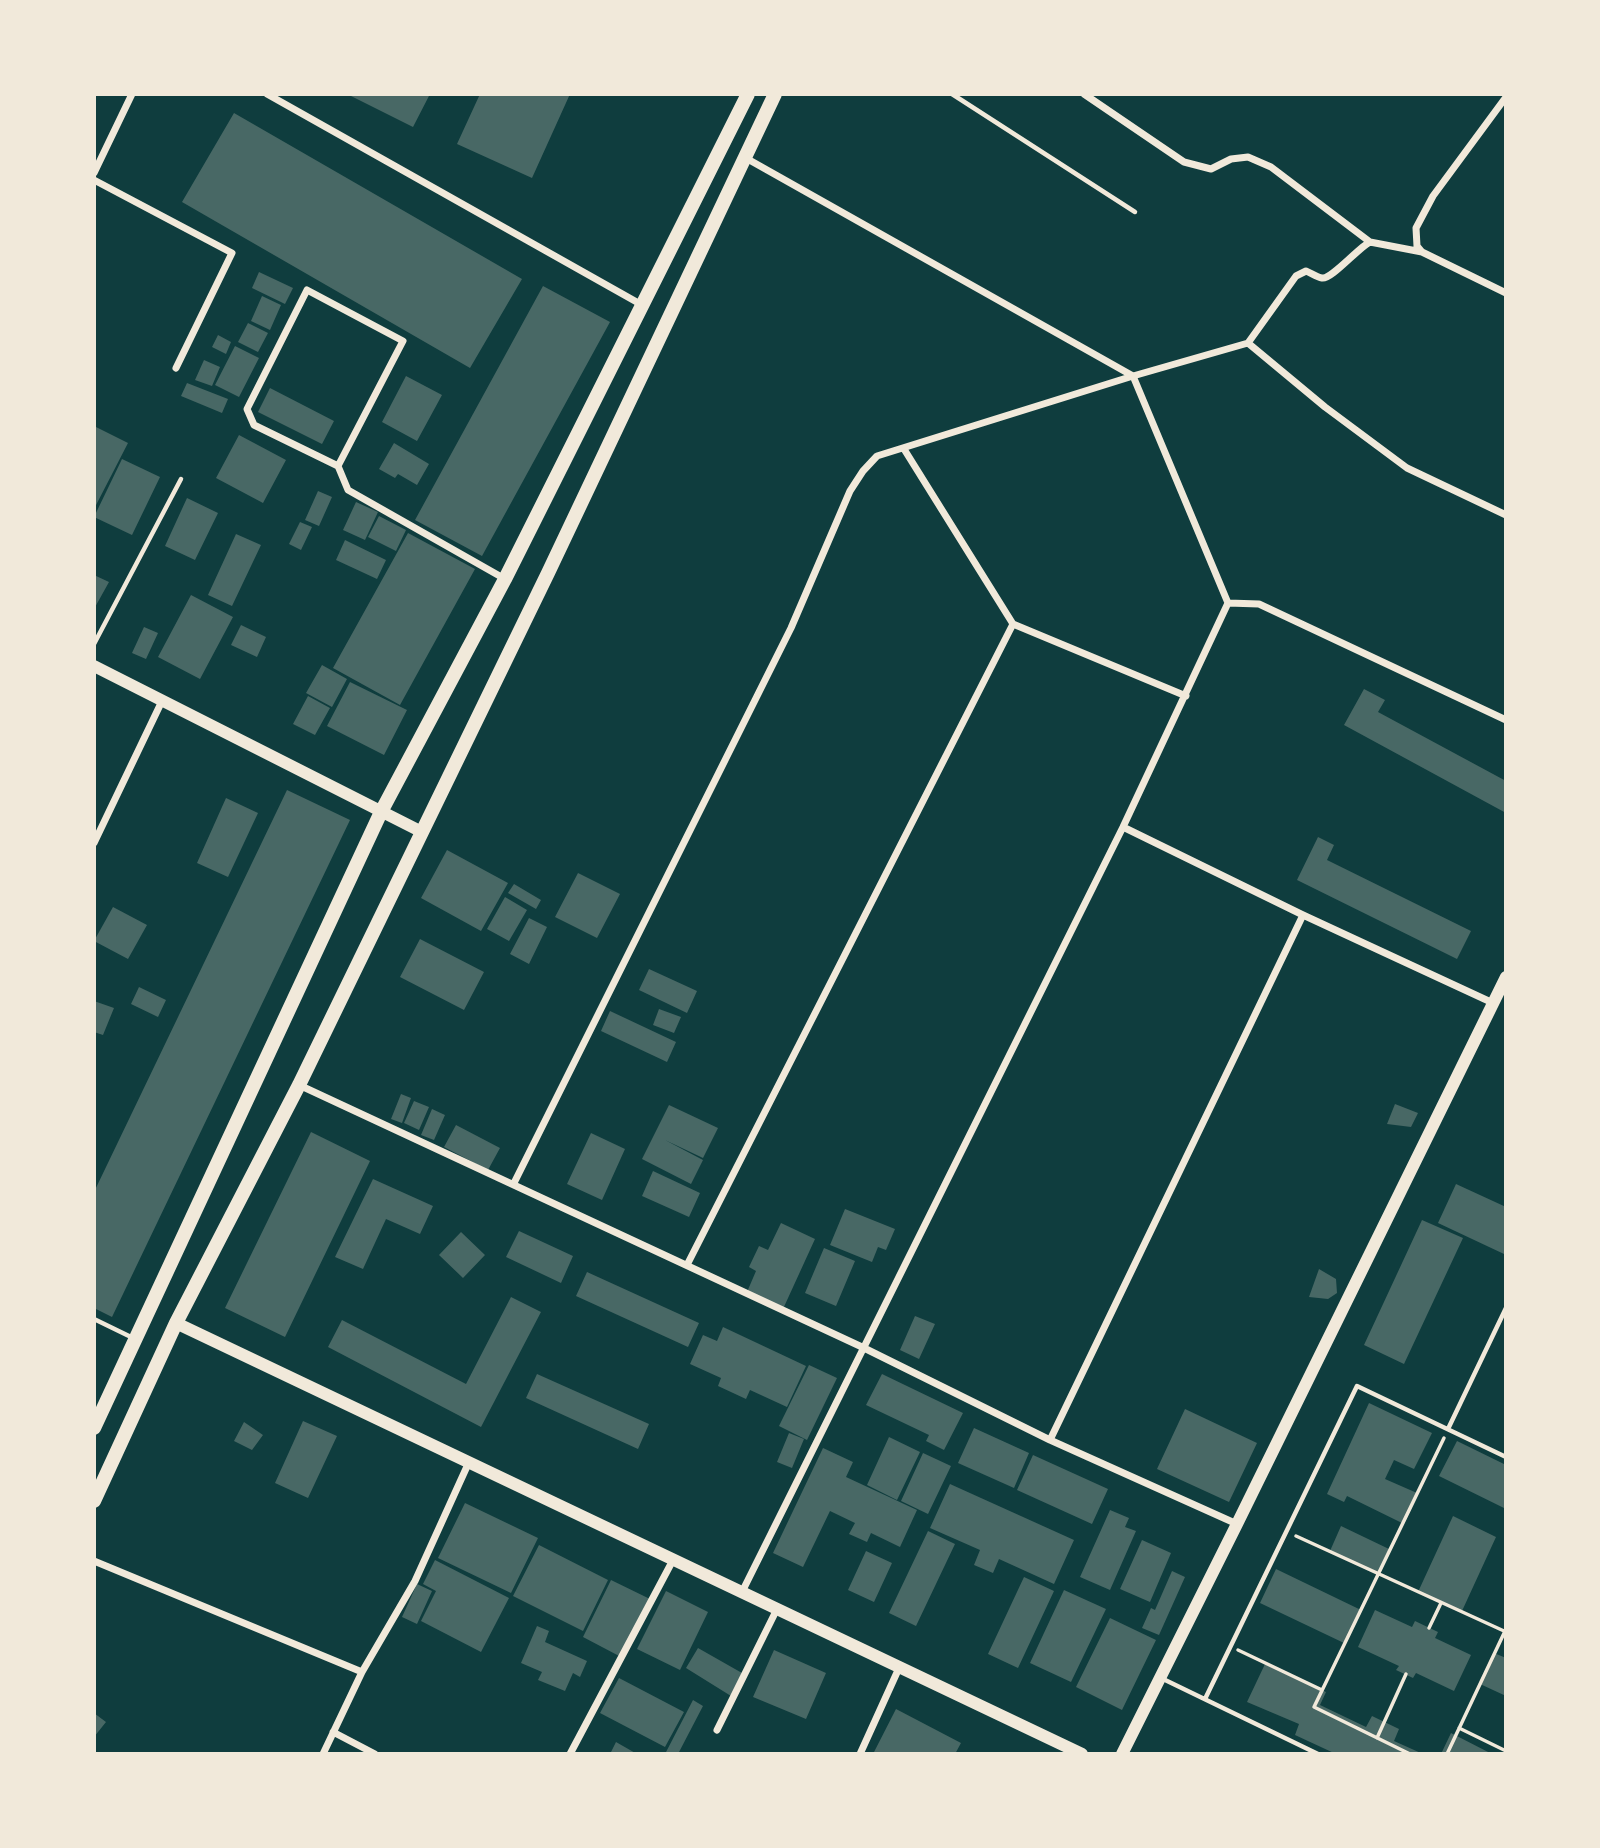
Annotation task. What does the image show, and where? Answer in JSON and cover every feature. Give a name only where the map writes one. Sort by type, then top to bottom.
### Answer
[{"type":"main road","points":[[94,1429],[381,812],[505,579],[748,94]]},
{"type":"main road","points":[[94,1501],[176,1324],[299,1085],[548,573],[775,94]]},
{"type":"main road","points":[[94,666],[422,832]]},
{"type":"main road","points":[[1122,1754],[1504,983]]},
{"type":"main road","points":[[176,1324],[1082,1754]]},
{"type":"street","points":[[94,173],[132,94]]},
{"type":"street","points":[[267,94],[642,305]]},
{"type":"street","points":[[1084,94],[1191,164],[1211,169],[1231,159],[1248,157],[1271,167],[1370,242],[1422,252],[1506,293]]},
{"type":"street","points":[[1422,252],[1417,246],[1416,228],[1433,196],[1506,97]]},
{"type":"street","points":[[742,1592],[1123,827],[1228,603],[1133,376],[744,156]]},
{"type":"street","points":[[94,180],[232,253],[176,368]]},
{"type":"street","points":[[514,1183],[791,628],[850,491],[863,471],[877,456],[1248,343],[1296,276],[1306,271],[1320,278],[1329,277],[1354,252],[1370,242]]},
{"type":"street","points":[[338,466],[403,341],[307,290],[247,409],[254,425],[338,466],[348,490],[505,579]]},
{"type":"street","points":[[1248,343],[1325,407],[1407,468],[1506,514]]},
{"type":"street","points":[[904,449],[1013,624],[1186,696]]},
{"type":"street","points":[[1228,603],[1259,604],[1506,720]]},
{"type":"street","points":[[687,1265],[1013,624]]},
{"type":"street","points":[[94,842],[162,701]]},
{"type":"street","points":[[1123,827],[1303,915],[1493,1003]]},
{"type":"street","points":[[1050,1440],[1303,915]]},
{"type":"street","points":[[299,1085],[862,1347],[1050,1440],[1237,1524]]},
{"type":"street","points":[[323,1754],[362,1672],[415,1581],[469,1462]]},
{"type":"street","points":[[570,1754],[673,1560]]},
{"type":"street","points":[[94,1561],[362,1672]]},
{"type":"street","points":[[717,1730],[777,1609]]},
{"type":"street","points":[[860,1754],[899,1668]]},
{"type":"street","points":[[334,1732],[375,1754]]},
{"type":"lane","points":[[951,94],[1135,212]]},
{"type":"lane","points":[[94,644],[181,480]]},
{"type":"lane","points":[[1448,1429],[1506,1308]]},
{"type":"lane","points":[[94,1319],[135,1339]]},
{"type":"lane","points":[[1205,1699],[1357,1386],[1506,1457]]},
{"type":"lane","points":[[1160,1678],[1318,1754]]},
{"type":"path","points":[[1410,1754],[1314,1707],[1448,1429]]},
{"type":"path","points":[[1287,1532],[1505,1630],[1447,1754]]},
{"type":"path","points":[[1429,1628],[1441,1603]]},
{"type":"path","points":[[1231,1647],[1322,1690]]},
{"type":"path","points":[[1377,1738],[1405,1674]]},
{"type":"path","points":[[1458,1730],[1506,1751]]},
{"type":"building","points":[[347,94],[430,94],[413,127]]},
{"type":"building","points":[[480,94],[570,94],[532,178],[457,144]]},
{"type":"building","points":[[234,113],[522,279],[470,368],[182,202]]},
{"type":"building","points":[[259,272],[293,288],[285,304],[252,288]]},
{"type":"building","points":[[543,286],[610,322],[482,556],[415,520]]},
{"type":"building","points":[[262,296],[281,305],[270,330],[251,321]]},
{"type":"building","points":[[248,323],[268,333],[258,352],[238,342]]},
{"type":"building","points":[[218,335],[231,342],[226,354],[212,347]]},
{"type":"building","points":[[235,346],[259,358],[239,397],[215,385]]},
{"type":"building","points":[[204,360],[220,367],[212,386],[195,380]]},
{"type":"building","points":[[406,376],[442,395],[417,441],[382,422]]},
{"type":"building","points":[[187,383],[228,399],[222,413],[181,396]]},
{"type":"building","points":[[270,388],[334,421],[322,444],[258,412]]},
{"type":"building","points":[[94,426],[128,443],[94,509]]},
{"type":"building","points":[[239,435],[286,460],[263,503],[216,478]]},
{"type":"building","points":[[394,443],[429,464],[417,485],[398,474],[395,478],[379,469]]},
{"type":"building","points":[[122,459],[160,477],[132,535],[94,517]]},
{"type":"building","points":[[318,491],[332,497],[319,526],[305,520]]},
{"type":"building","points":[[187,498],[218,513],[195,560],[165,546]]},
{"type":"building","points":[[356,502],[378,512],[365,540],[343,530]]},
{"type":"building","points":[[379,516],[406,530],[396,551],[368,537]]},
{"type":"building","points":[[300,522],[312,527],[301,550],[289,544]]},
{"type":"building","points":[[408,533],[475,569],[400,705],[333,668]]},
{"type":"building","points":[[236,534],[261,545],[232,606],[208,595]]},
{"type":"building","points":[[345,540],[386,560],[377,579],[336,560]]},
{"type":"building","points":[[94,575],[109,582],[94,609]]},
{"type":"building","points":[[191,595],[233,617],[200,679],[158,657]]},
{"type":"building","points":[[241,625],[266,637],[257,657],[231,645]]},
{"type":"building","points":[[144,627],[158,633],[146,659],[132,653]]},
{"type":"building","points":[[322,665],[347,679],[332,707],[306,693]]},
{"type":"building","points":[[350,682],[407,710],[384,755],[327,726]]},
{"type":"building","points":[[1364,689],[1385,700],[1378,712],[1506,781],[1506,813],[1344,725]]},
{"type":"building","points":[[308,696],[330,708],[315,735],[293,724]]},
{"type":"building","points":[[287,790],[350,820],[112,1317],[94,1308],[94,1192]]},
{"type":"building","points":[[226,798],[258,813],[228,877],[197,863]]},
{"type":"building","points":[[1318,837],[1334,845],[1327,860],[1471,931],[1457,959],[1297,880]]},
{"type":"building","points":[[447,850],[508,883],[481,931],[421,898]]},
{"type":"building","points":[[578,873],[620,894],[597,938],[555,917]]},
{"type":"building","points":[[514,884],[541,900],[536,909],[508,893]]},
{"type":"building","points":[[505,897],[527,910],[509,941],[487,929]]},
{"type":"building","points":[[113,907],[147,925],[128,959],[94,941]]},
{"type":"building","points":[[529,918],[547,927],[529,964],[510,954]]},
{"type":"building","points":[[420,939],[484,972],[464,1010],[400,977]]},
{"type":"building","points":[[649,969],[697,991],[687,1013],[639,990]]},
{"type":"building","points":[[139,987],[166,1000],[158,1017],[131,1004]]},
{"type":"building","points":[[94,1001],[114,1008],[103,1035],[94,1032]]},
{"type":"building","points":[[659,1009],[681,1017],[674,1033],[653,1025]]},
{"type":"building","points":[[610,1011],[676,1042],[667,1062],[601,1031]]},
{"type":"building","points":[[401,1094],[411,1098],[402,1123],[391,1119]]},
{"type":"building","points":[[414,1101],[429,1107],[419,1130],[404,1123]]},
{"type":"building","points":[[1395,1104],[1418,1113],[1411,1127],[1387,1124]]},
{"type":"building","points":[[669,1105],[718,1128],[703,1158],[665,1140],[703,1160],[691,1184],[642,1159]]},
{"type":"building","points":[[432,1109],[445,1115],[434,1140],[421,1135]]},
{"type":"building","points":[[456,1125],[500,1148],[488,1170],[444,1147]]},
{"type":"building","points":[[311,1132],[370,1161],[285,1337],[225,1308]]},
{"type":"building","points":[[591,1133],[625,1149],[602,1200],[567,1184]]},
{"type":"building","points":[[653,1171],[700,1193],[689,1217],[642,1196]]},
{"type":"building","points":[[373,1179],[433,1206],[420,1234],[386,1219],[363,1269],[335,1257]]},
{"type":"building","points":[[1456,1184],[1506,1207],[1504,1254],[1438,1223]]},
{"type":"building","points":[[845,1209],[895,1229],[886,1250],[878,1247],[872,1262],[830,1245]]},
{"type":"building","points":[[1422,1220],[1463,1238],[1404,1364],[1364,1345]]},
{"type":"building","points":[[781,1223],[815,1239],[783,1309],[747,1292],[756,1271],[749,1267],[759,1246],[768,1250]]},
{"type":"building","points":[[519,1231],[573,1256],[561,1283],[506,1257]]},
{"type":"building","points":[[461,1232],[485,1255],[463,1278],[439,1255]]},
{"type":"building","points":[[824,1248],[855,1261],[836,1306],[805,1293]]},
{"type":"building","points":[[1319,1269],[1336,1279],[1337,1293],[1328,1299],[1309,1297]]},
{"type":"building","points":[[587,1272],[699,1323],[688,1347],[576,1296]]},
{"type":"building","points":[[511,1297],[541,1312],[481,1427],[328,1347],[342,1320],[466,1384]]},
{"type":"building","points":[[915,1316],[935,1324],[919,1359],[900,1350]]},
{"type":"building","points":[[723,1327],[806,1366],[787,1407],[750,1390],[746,1399],[718,1386],[721,1378],[690,1364],[703,1335],[717,1341]]},
{"type":"building","points":[[809,1365],[837,1378],[807,1440],[779,1426]]},
{"type":"building","points":[[537,1374],[649,1424],[638,1449],[526,1398]]},
{"type":"building","points":[[882,1374],[963,1413],[944,1450],[926,1441],[929,1435],[866,1405]]},
{"type":"building","points":[[1369,1403],[1432,1433],[1414,1469],[1394,1460],[1385,1479],[1417,1493],[1402,1523],[1347,1496],[1344,1502],[1327,1494]]},
{"type":"building","points":[[1185,1409],[1257,1443],[1229,1502],[1157,1469]]},
{"type":"building","points":[[303,1421],[337,1436],[308,1498],[275,1483]]},
{"type":"building","points":[[244,1422],[263,1435],[252,1450],[234,1441]]},
{"type":"building","points":[[974,1428],[1029,1453],[1014,1488],[958,1463]]},
{"type":"building","points":[[789,1433],[804,1439],[792,1468],[777,1462]]},
{"type":"building","points":[[889,1437],[920,1452],[897,1500],[867,1485]]},
{"type":"building","points":[[1457,1441],[1506,1465],[1506,1509],[1439,1476]]},
{"type":"building","points":[[823,1448],[853,1462],[846,1477],[917,1510],[900,1547],[871,1533],[867,1542],[849,1534],[855,1523],[830,1511],[803,1567],[773,1553]]},
{"type":"building","points":[[923,1453],[951,1466],[928,1514],[901,1501]]},
{"type":"building","points":[[1033,1455],[1108,1489],[1092,1524],[1017,1490]]},
{"type":"building","points":[[950,1484],[1074,1540],[1054,1584],[999,1559],[993,1573],[974,1565],[980,1550],[930,1528]]},
{"type":"building","points":[[465,1503],[538,1538],[511,1593],[438,1558]]},
{"type":"building","points":[[1110,1510],[1129,1518],[1125,1527],[1136,1531],[1110,1590],[1080,1577]]},
{"type":"building","points":[[1453,1516],[1496,1537],[1462,1611],[1418,1592]]},
{"type":"building","points":[[1341,1526],[1389,1549],[1378,1573],[1330,1551]]},
{"type":"building","points":[[928,1531],[955,1544],[916,1626],[889,1613]]},
{"type":"building","points":[[1142,1540],[1171,1553],[1150,1602],[1120,1589]]},
{"type":"building","points":[[539,1545],[608,1580],[583,1631],[513,1596]]},
{"type":"building","points":[[866,1551],[892,1563],[874,1602],[848,1590]]},
{"type":"building","points":[[435,1560],[509,1598],[481,1652],[421,1621],[436,1591],[423,1584]]},
{"type":"building","points":[[1276,1569],[1361,1610],[1344,1643],[1260,1603]]},
{"type":"building","points":[[1172,1571],[1185,1577],[1159,1635],[1142,1628],[1151,1608],[1155,1610]]},
{"type":"building","points":[[1024,1577],[1054,1591],[1018,1668],[988,1654]]},
{"type":"building","points":[[611,1580],[650,1599],[621,1657],[583,1637]]},
{"type":"building","points":[[417,1584],[432,1591],[417,1624],[402,1617]]},
{"type":"building","points":[[1064,1590],[1106,1609],[1071,1682],[1030,1663]]},
{"type":"building","points":[[666,1591],[708,1612],[680,1670],[637,1649]]},
{"type":"building","points":[[1375,1610],[1412,1627],[1415,1621],[1438,1632],[1435,1638],[1471,1655],[1454,1691],[1416,1673],[1413,1678],[1396,1670],[1399,1666],[1358,1647]]},
{"type":"building","points":[[1110,1618],[1156,1640],[1122,1710],[1076,1687]]},
{"type":"building","points":[[537,1626],[549,1631],[545,1642],[587,1661],[580,1677],[573,1673],[565,1691],[538,1680],[542,1672],[521,1663]]},
{"type":"building","points":[[698,1648],[742,1673],[731,1696],[686,1668]]},
{"type":"building","points":[[774,1650],[826,1673],[806,1719],[753,1697]]},
{"type":"building","points":[[1494,1653],[1506,1658],[1506,1696],[1480,1684]]},
{"type":"building","points":[[1265,1664],[1326,1692],[1320,1705],[1366,1727],[1372,1716],[1399,1729],[1394,1741],[1423,1754],[1336,1754],[1295,1735],[1299,1724],[1247,1702]]},
{"type":"building","points":[[619,1678],[684,1712],[665,1747],[600,1713]]},
{"type":"building","points":[[693,1700],[703,1706],[678,1754],[665,1754]]},
{"type":"building","points":[[896,1709],[961,1743],[955,1754],[873,1754]]},
{"type":"building","points":[[94,1713],[106,1722],[94,1737]]},
{"type":"building","points":[[1451,1733],[1492,1754],[1441,1754]]},
{"type":"building","points":[[616,1742],[637,1754],[610,1754]]}]
